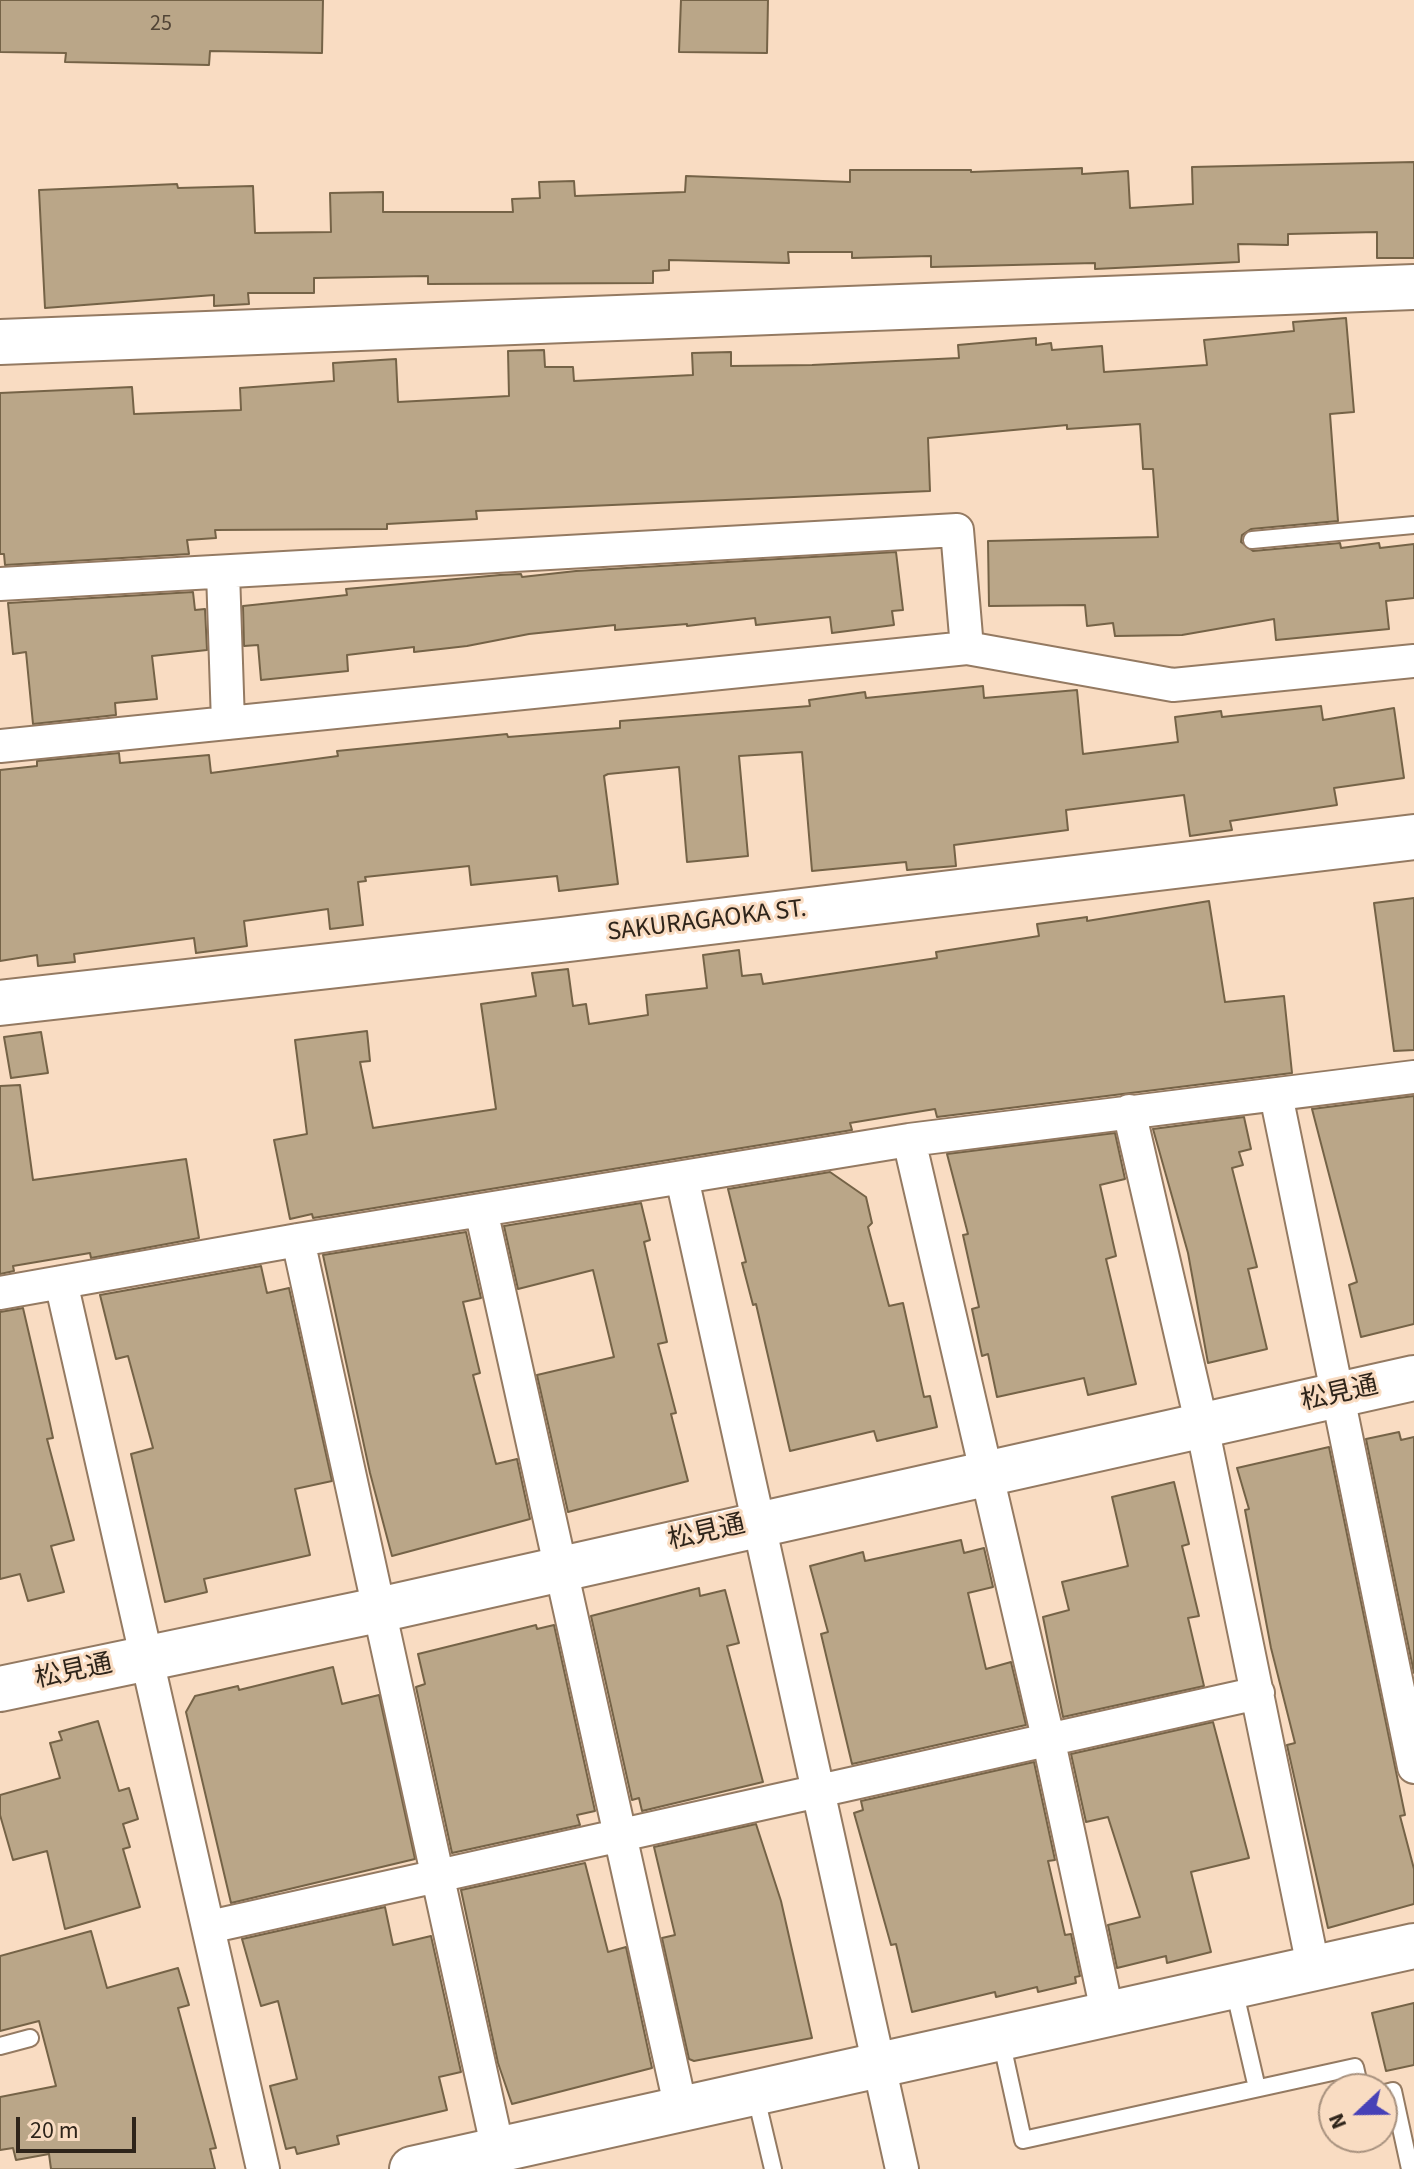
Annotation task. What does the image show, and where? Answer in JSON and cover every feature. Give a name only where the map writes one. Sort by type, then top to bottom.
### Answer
[{"type":"street","points":[[0,342],[1414,287]]},
{"type":"street","points":[[0,584],[957,530],[967,648]]},
{"type":"street","points":[[223,572],[228,723]]},
{"type":"street","points":[[0,746],[967,648],[1173,685],[1414,661]]},
{"type":"street","name":"SAKURAGAOKA ST.","points":[[0,1003],[577,938],[1414,837]]},
{"type":"street","points":[[0,1293],[298,1240],[909,1140],[1414,1077]]},
{"type":"street","points":[[1276,1095],[1338,1395],[1404,1663],[1414,1767]]},
{"type":"street","points":[[1129,1111],[1202,1426],[1314,1971]]},
{"type":"street","points":[[909,1140],[1049,1742],[1108,2016]]},
{"type":"street","points":[[682,1178],[902,2169]]},
{"type":"street","points":[[481,1210],[681,2109]]},
{"type":"street","points":[[298,1240],[383,1609],[437,1878],[498,2150]]},
{"type":"street","points":[[61,1282],[263,2169]]},
{"type":"street","name":"松見通","points":[[0,1689],[383,1609],[759,1522],[1414,1378]]},
{"type":"street","points":[[209,1927],[1258,1693]]},
{"type":"street","points":[[412,2169],[1234,1989],[1414,1946]]},
{"type":"lane","points":[[1252,540],[1414,525]]},
{"type":"lane","points":[[1234,1989],[1257,2088]]},
{"type":"lane","points":[[0,2046],[30,2038]]},
{"type":"lane","points":[[1001,2040],[1023,2140],[1318,2075]]},
{"type":"lane","points":[[1327,2073],[1355,2067],[1356,2073]]},
{"type":"lane","points":[[755,2093],[773,2169]]},
{"type":"lane","points":[[1398,2114],[1410,2169]]},
{"type":"building","points":[[0,0],[323,0],[322,53],[210,51],[209,65],[65,62],[66,53],[0,52]]},
{"type":"building","points":[[681,0],[768,0],[767,53],[679,52]]},
{"type":"building","points":[[1414,162],[1414,258],[1377,258],[1377,232],[1288,234],[1288,245],[1238,244],[1239,262],[1095,269],[1095,263],[931,267],[931,256],[852,258],[852,252],[788,252],[789,263],[669,260],[669,270],[653,271],[653,283],[428,284],[428,276],[314,278],[314,293],[248,293],[249,304],[214,306],[214,295],[45,308],[39,190],[177,184],[178,188],[253,186],[255,233],[331,232],[330,193],[383,192],[383,212],[513,212],[512,199],[540,198],[539,182],[574,181],[575,196],[685,192],[686,176],[850,182],[850,170],[971,172],[1082,168],[1082,174],[1128,171],[1130,208],[1193,204],[1192,167]]},
{"type":"building","points":[[1346,318],[1354,412],[1330,414],[1338,521],[1251,529],[1242,535],[1241,542],[1253,551],[1340,543],[1341,548],[1379,543],[1380,548],[1414,544],[1414,598],[1386,601],[1389,629],[1276,640],[1274,619],[1182,635],[1115,636],[1113,623],[1087,626],[1085,605],[989,606],[988,541],[1158,537],[1153,469],[1143,469],[1140,424],[1067,429],[1067,425],[928,438],[930,491],[476,511],[477,519],[387,524],[387,529],[215,530],[216,538],[187,540],[189,554],[5,565],[4,554],[0,554],[0,393],[132,387],[134,414],[241,410],[240,388],[334,381],[333,363],[396,359],[398,402],[509,396],[508,351],[544,350],[545,367],[573,367],[574,381],[693,375],[692,353],[731,352],[731,366],[812,365],[959,358],[958,345],[1036,338],[1036,345],[1051,343],[1052,350],[1102,346],[1104,372],[1207,365],[1204,340],[1294,331],[1293,322]]},
{"type":"building","points":[[896,552],[903,610],[892,611],[894,625],[832,633],[830,617],[756,625],[755,618],[615,630],[615,625],[529,634],[414,652],[414,647],[347,655],[348,671],[261,680],[258,645],[244,646],[243,606],[347,595],[346,589],[500,575],[521,574],[522,577]]},
{"type":"building","points":[[193,592],[195,610],[205,609],[207,650],[152,656],[157,699],[115,703],[116,715],[33,724],[26,652],[13,654],[8,603]]},
{"type":"building","points":[[983,686],[984,698],[1077,690],[1083,754],[1178,742],[1175,717],[1221,711],[1222,717],[1321,706],[1323,720],[1394,708],[1404,778],[1334,788],[1337,805],[1230,821],[1232,830],[1190,836],[1184,795],[1066,810],[1068,830],[954,845],[956,866],[907,870],[906,862],[812,871],[802,752],[739,756],[748,856],[687,862],[679,767],[608,774],[604,776],[618,884],[559,891],[557,876],[471,885],[469,866],[365,877],[366,881],[358,882],[363,925],[330,929],[328,909],[244,921],[247,946],[196,953],[194,938],[74,954],[75,962],[38,966],[37,955],[0,961],[0,770],[37,766],[37,761],[119,753],[120,763],[209,755],[211,773],[338,756],[337,751],[507,734],[508,737],[620,728],[620,721],[810,706],[809,700],[865,692],[866,698]]},
{"type":"building","points":[[1414,898],[1414,1050],[1394,1051],[1374,903]]},
{"type":"building","points":[[1209,901],[1225,1002],[1284,996],[1292,1073],[937,1117],[935,1109],[850,1123],[852,1130],[313,1218],[312,1214],[290,1219],[274,1140],[307,1134],[295,1040],[367,1031],[370,1061],[360,1062],[373,1128],[496,1109],[481,1004],[536,996],[532,973],[568,969],[573,1006],[586,1004],[589,1024],[648,1015],[646,995],[707,988],[703,955],[739,950],[742,976],[761,974],[763,984],[937,958],[936,952],[1039,936],[1037,924],[1087,917],[1087,921]]},
{"type":"building","points":[[41,1032],[48,1073],[11,1078],[4,1037]]},
{"type":"building","points":[[20,1085],[33,1180],[186,1159],[199,1238],[91,1258],[90,1253],[13,1266],[14,1271],[0,1274],[0,1086]]},
{"type":"building","points":[[1414,1096],[1414,1324],[1361,1337],[1349,1285],[1357,1282],[1312,1109]]},
{"type":"building","points":[[1244,1117],[1251,1149],[1239,1152],[1243,1165],[1232,1168],[1257,1267],[1248,1269],[1267,1349],[1208,1363],[1188,1253],[1153,1129]]},
{"type":"building","points":[[1115,1133],[1125,1179],[1100,1185],[1116,1256],[1106,1259],[1136,1384],[1088,1395],[1084,1378],[997,1397],[988,1354],[982,1356],[972,1309],[979,1307],[963,1235],[968,1234],[947,1154]]},
{"type":"building","points":[[830,1172],[866,1197],[872,1223],[868,1227],[889,1306],[903,1303],[924,1397],[930,1396],[937,1427],[877,1441],[874,1431],[790,1451],[756,1304],[753,1305],[742,1263],[746,1262],[728,1189]]},
{"type":"building","points":[[641,1203],[650,1240],[644,1242],[667,1342],[658,1344],[676,1413],[671,1414],[688,1481],[568,1512],[537,1375],[614,1357],[593,1270],[518,1289],[504,1226]]},
{"type":"building","points":[[466,1232],[481,1298],[463,1302],[480,1373],[473,1375],[496,1464],[517,1459],[530,1519],[392,1556],[370,1473],[323,1255]]},
{"type":"building","points":[[261,1266],[267,1293],[289,1288],[332,1481],[295,1489],[310,1555],[204,1579],[207,1592],[165,1602],[131,1454],[153,1448],[128,1356],[116,1359],[100,1295]]},
{"type":"building","points":[[23,1308],[53,1438],[47,1439],[74,1540],[51,1546],[64,1592],[28,1601],[20,1574],[0,1579],[0,1312]]},
{"type":"building","points":[[1399,1432],[1401,1440],[1414,1437],[1414,1673],[1366,1439]]},
{"type":"building","points":[[1329,1447],[1405,1815],[1400,1816],[1414,1869],[1414,1904],[1328,1928],[1287,1745],[1295,1743],[1271,1648],[1245,1510],[1249,1509],[1237,1468]]},
{"type":"building","points":[[1174,1482],[1189,1544],[1182,1546],[1199,1616],[1188,1618],[1204,1686],[1063,1717],[1043,1617],[1069,1610],[1062,1582],[1128,1566],[1112,1497]]},
{"type":"building","points":[[961,1540],[964,1553],[984,1548],[993,1587],[968,1593],[986,1669],[1011,1662],[1026,1725],[852,1764],[821,1634],[828,1632],[810,1566],[863,1552],[865,1561]]},
{"type":"building","points":[[699,1588],[700,1596],[725,1590],[739,1643],[727,1646],[763,1782],[642,1811],[639,1798],[632,1800],[591,1616]]},
{"type":"building","points":[[536,1625],[537,1629],[554,1625],[595,1811],[577,1815],[580,1825],[452,1853],[416,1687],[425,1684],[418,1654]]},
{"type":"building","points":[[333,1667],[342,1704],[379,1695],[415,1859],[231,1903],[186,1712],[195,1696],[238,1686],[239,1690]]},
{"type":"building","points":[[98,1721],[119,1791],[129,1788],[138,1819],[123,1824],[130,1847],[123,1849],[140,1907],[65,1929],[47,1851],[13,1860],[0,1815],[0,1795],[60,1778],[50,1743],[62,1740],[59,1732]]},
{"type":"building","points":[[1213,1722],[1249,1858],[1191,1872],[1211,1952],[1167,1963],[1166,1956],[1117,1968],[1108,1925],[1140,1917],[1108,1817],[1086,1822],[1071,1754]]},
{"type":"building","points":[[1034,1762],[1055,1860],[1048,1861],[1065,1935],[1071,1934],[1080,1976],[1075,1977],[1076,1983],[1038,1992],[1037,1987],[996,1997],[995,1992],[912,2012],[896,1944],[891,1945],[854,1813],[863,1810],[861,1801]]},
{"type":"building","points":[[756,1824],[781,1901],[812,2038],[694,2061],[689,2059],[662,1938],[675,1935],[654,1847]]},
{"type":"building","points":[[585,1863],[608,1952],[626,1947],[652,2068],[512,2104],[498,2063],[461,1890]]},
{"type":"building","points":[[385,1907],[393,1945],[431,1936],[461,2072],[439,2077],[447,2110],[337,2136],[339,2144],[297,2154],[295,2147],[286,2149],[270,2086],[297,2079],[278,2001],[261,2006],[242,1939]]},
{"type":"building","points":[[91,1931],[107,1988],[178,1968],[189,2005],[178,2008],[216,2148],[210,2149],[215,2169],[51,2169],[49,2154],[16,2160],[13,2148],[0,2150],[0,2097],[56,2086],[39,2021],[0,2031],[0,1956]]},
{"type":"building","points":[[1414,2003],[1414,2065],[1386,2071],[1372,2013]]}]
